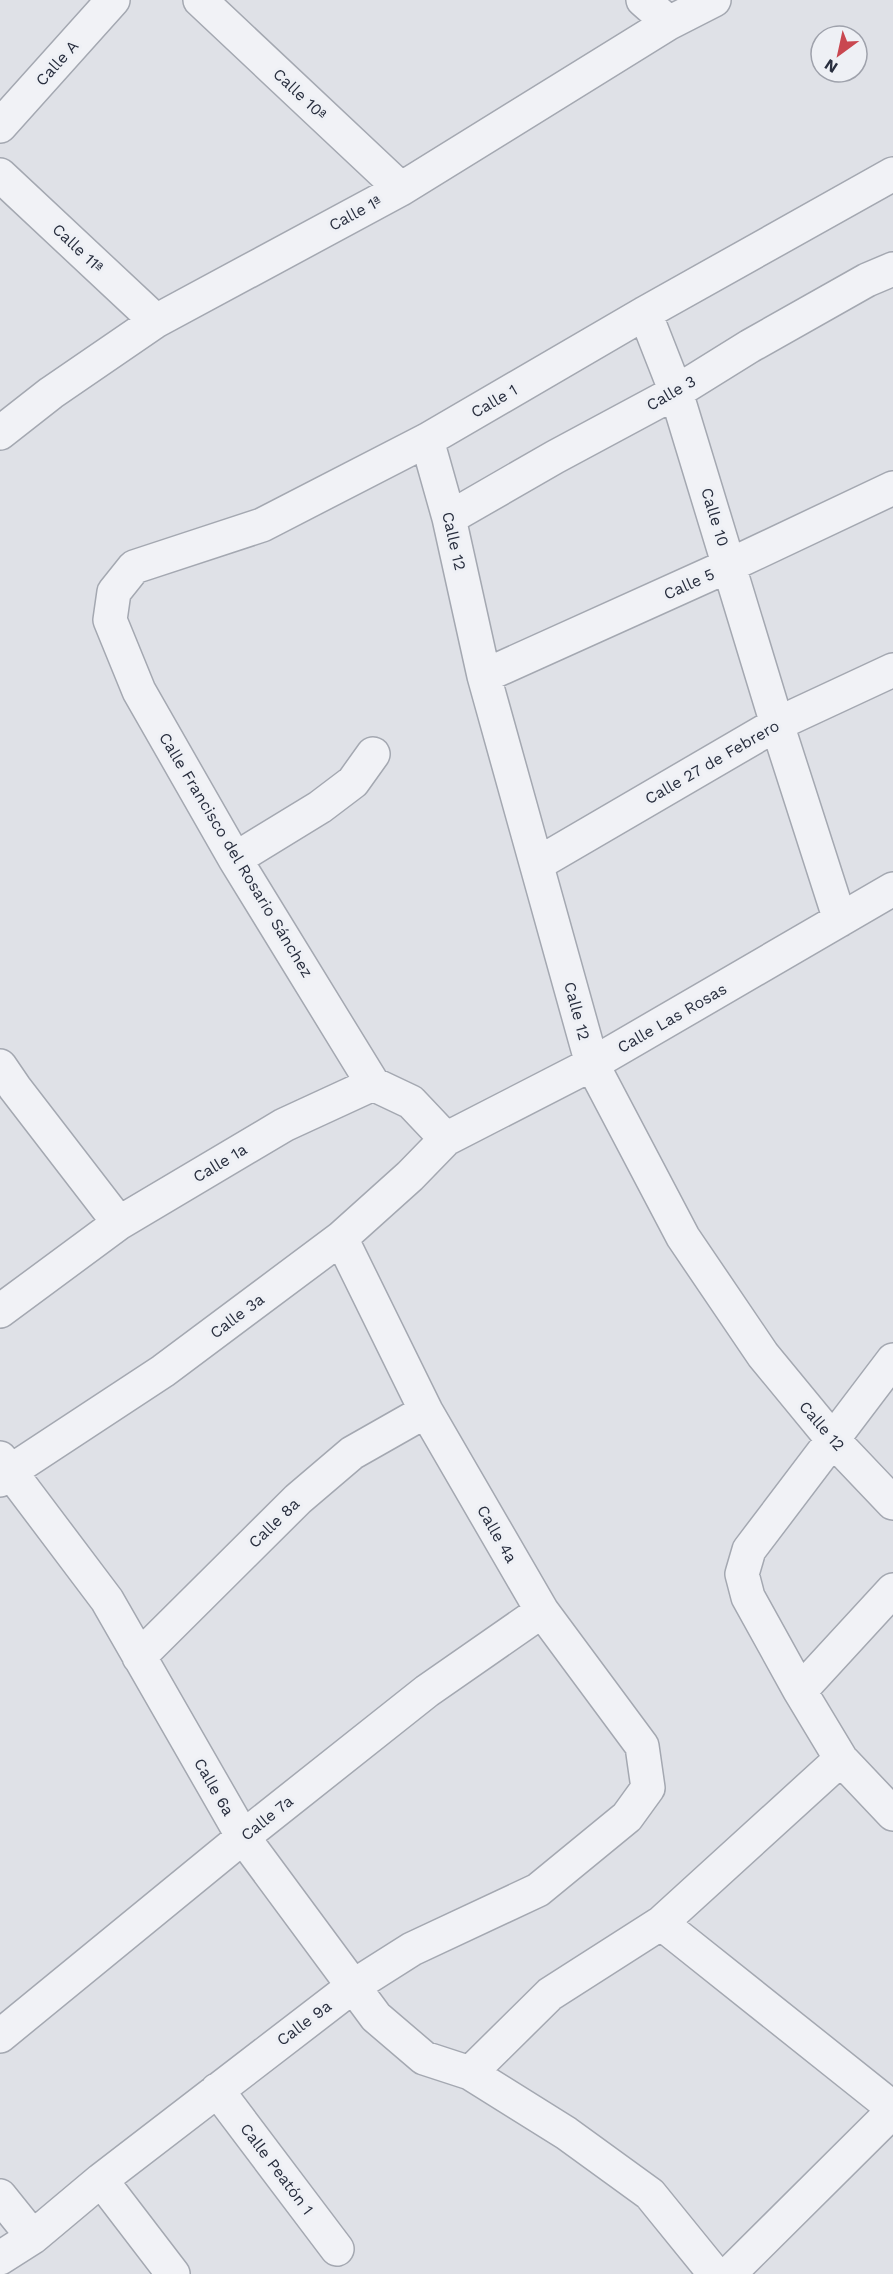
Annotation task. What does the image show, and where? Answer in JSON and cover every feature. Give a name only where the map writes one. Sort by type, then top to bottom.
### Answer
[{"type":"street","name":"Calle A","points":[[0,126],[113,0]]},
{"type":"street","name":"Calle 10ª","points":[[200,0],[401,189]]},
{"type":"street","points":[[643,0],[669,23]]},
{"type":"street","name":"Calle 1ª","points":[[0,433],[51,393],[156,321],[401,189],[669,23],[714,0]]},
{"type":"street","name":"Calle 1","points":[[110,620],[114,592],[134,567],[261,525],[427,440],[645,313],[893,174]]},
{"type":"street","name":"Calle 11ª","points":[[0,176],[156,321]]},
{"type":"street","name":"Calle 3","points":[[449,518],[555,457],[676,392],[769,335],[867,280],[893,269]]},
{"type":"street","name":"Calle 10","points":[[645,313],[676,392],[777,724],[840,920]]},
{"type":"street","name":"Calle 12","points":[[427,440],[449,518],[484,676],[592,1064],[683,1237],[763,1355],[833,1440],[893,1503]]},
{"type":"street","name":"Calle 5","points":[[484,676],[730,565],[893,488]]},
{"type":"street","name":"Calle Francisco del Rosario Sánchez","points":[[110,620],[139,691],[235,859],[373,1084]]},
{"type":"street","name":"Calle 27 de Febrero","points":[[537,864],[777,724],[893,670]]},
{"type":"street","points":[[235,859],[320,807],[352,782],[373,754]]},
{"type":"street","name":"Calle Las Rosas","points":[[446,1139],[592,1064],[893,890]]},
{"type":"street","points":[[0,1066],[119,1223]]},
{"type":"street","points":[[373,1084],[411,1102],[446,1139]]},
{"type":"street","name":"Calle 1a","points":[[0,1311],[119,1223],[284,1125],[373,1084]]},
{"type":"street","name":"Calle 3a","points":[[4,1470],[163,1371],[341,1238],[410,1176],[446,1139]]},
{"type":"street","name":"Calle 4a","points":[[341,1238],[426,1411],[542,1611],[642,1746],[648,1788],[627,1817]]},
{"type":"street","points":[[893,1360],[749,1550],[742,1574],[748,1597],[841,1759],[893,1814]]},
{"type":"street","name":"Calle 8a","points":[[139,1657],[298,1499],[343,1460],[426,1411]]},
{"type":"street","name":"Calle 6a","points":[[4,1470],[107,1600],[243,1837],[376,2018],[424,2058],[471,2073],[566,2133],[650,2194],[715,2274]]},
{"type":"street","points":[[800,1691],[893,1590]]},
{"type":"street","name":"Calle 7a","points":[[0,2036],[243,1837],[427,1691],[542,1611]]},
{"type":"street","points":[[471,2073],[550,1994],[661,1923],[841,1759]]},
{"type":"street","name":"Calle 9a","points":[[0,2259],[33,2237],[101,2180],[352,1987],[412,1949],[538,1890],[627,1817]]},
{"type":"street","points":[[661,1923],[893,2110],[729,2274]]},
{"type":"street","name":"Calle Peatón 1","points":[[217,2090],[337,2249]]},
{"type":"street","points":[[101,2180],[172,2274]]},
{"type":"street","points":[[0,2196],[33,2237]]}]
